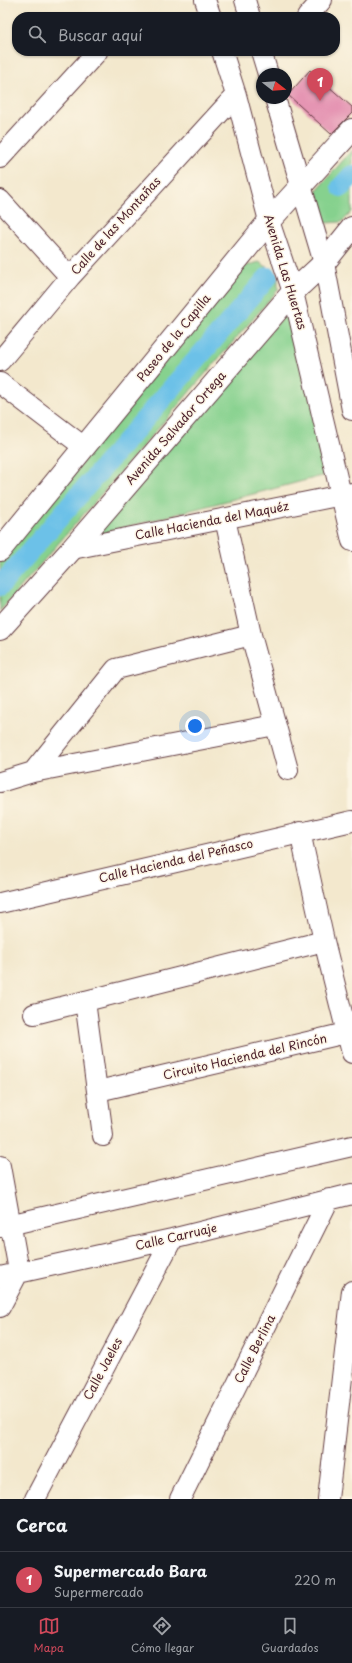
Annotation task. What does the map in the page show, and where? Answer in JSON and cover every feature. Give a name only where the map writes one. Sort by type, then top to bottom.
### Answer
[{"type":"main road","name":"Paseo de la Capilla","points":[[0,550],[270,222],[352,130]]},
{"type":"main road","name":"Avenida Salvador Ortega","points":[[0,629],[72,549],[294,292],[324,263],[352,228]]},
{"type":"street","points":[[205,0],[209,12]]},
{"type":"street","points":[[245,0],[249,12]]},
{"type":"street","points":[[311,12],[322,0]]},
{"type":"street","points":[[0,158],[93,56]]},
{"type":"street","name":"Avenida Las Huertas","points":[[224,56],[236,95],[270,222],[294,292],[347,494],[352,541]]},
{"type":"street","name":"Calle de las Montañas","points":[[0,361],[70,277],[236,95]]},
{"type":"street","points":[[277,104],[300,188],[324,263],[352,410]]},
{"type":"street","points":[[0,200],[70,277]]},
{"type":"street","points":[[0,383],[84,448]]},
{"type":"street","name":"Calle Hacienda del Maquéz","points":[[72,549],[347,494]]},
{"type":"street","points":[[225,519],[251,635],[288,770]]},
{"type":"street","points":[[33,772],[116,669],[251,635]]},
{"type":"street","points":[[0,782],[33,772],[275,725]]},
{"type":"street","name":"Calle Hacienda del Peñasco","points":[[0,903],[352,820]]},
{"type":"street","points":[[300,832],[324,941],[352,1054]]},
{"type":"street","points":[[34,1014],[324,941]]},
{"type":"street","points":[[85,1001],[103,1136]]},
{"type":"street","name":"Circuito Hacienda del Rincón","points":[[98,1091],[346,1034]]},
{"type":"street","points":[[5,1226],[352,1146]]},
{"type":"street","points":[[0,1166],[9,1274],[0,1308]]},
{"type":"street","name":"Calle Carruaje","points":[[9,1274],[172,1239],[352,1194]]},
{"type":"street","name":"Calle Berlina","points":[[180,1499],[329,1199]]},
{"type":"street","name":"Calle Jaeles","points":[[35,1499],[172,1239]]},
{"type":"street","points":[[328,1499],[352,1291]]},
{"type":"green space","points":[[352,150],[352,212],[342,222],[325,223],[313,212],[316,191]]},
{"type":"green space","points":[[259,262],[278,274],[278,290],[0,611],[0,561],[243,267]]},
{"type":"green space","points":[[290,309],[330,474],[88,537]]},
{"type":"building","points":[[310,70],[352,107],[352,113],[331,134],[292,99],[292,90]]},
{"type":"waterway","points":[[341,187],[352,175]]},
{"type":"waterway","points":[[0,586],[268,277]]},
{"type":"place","name":"Supermercado Bara","points":[[320,101]]}]
